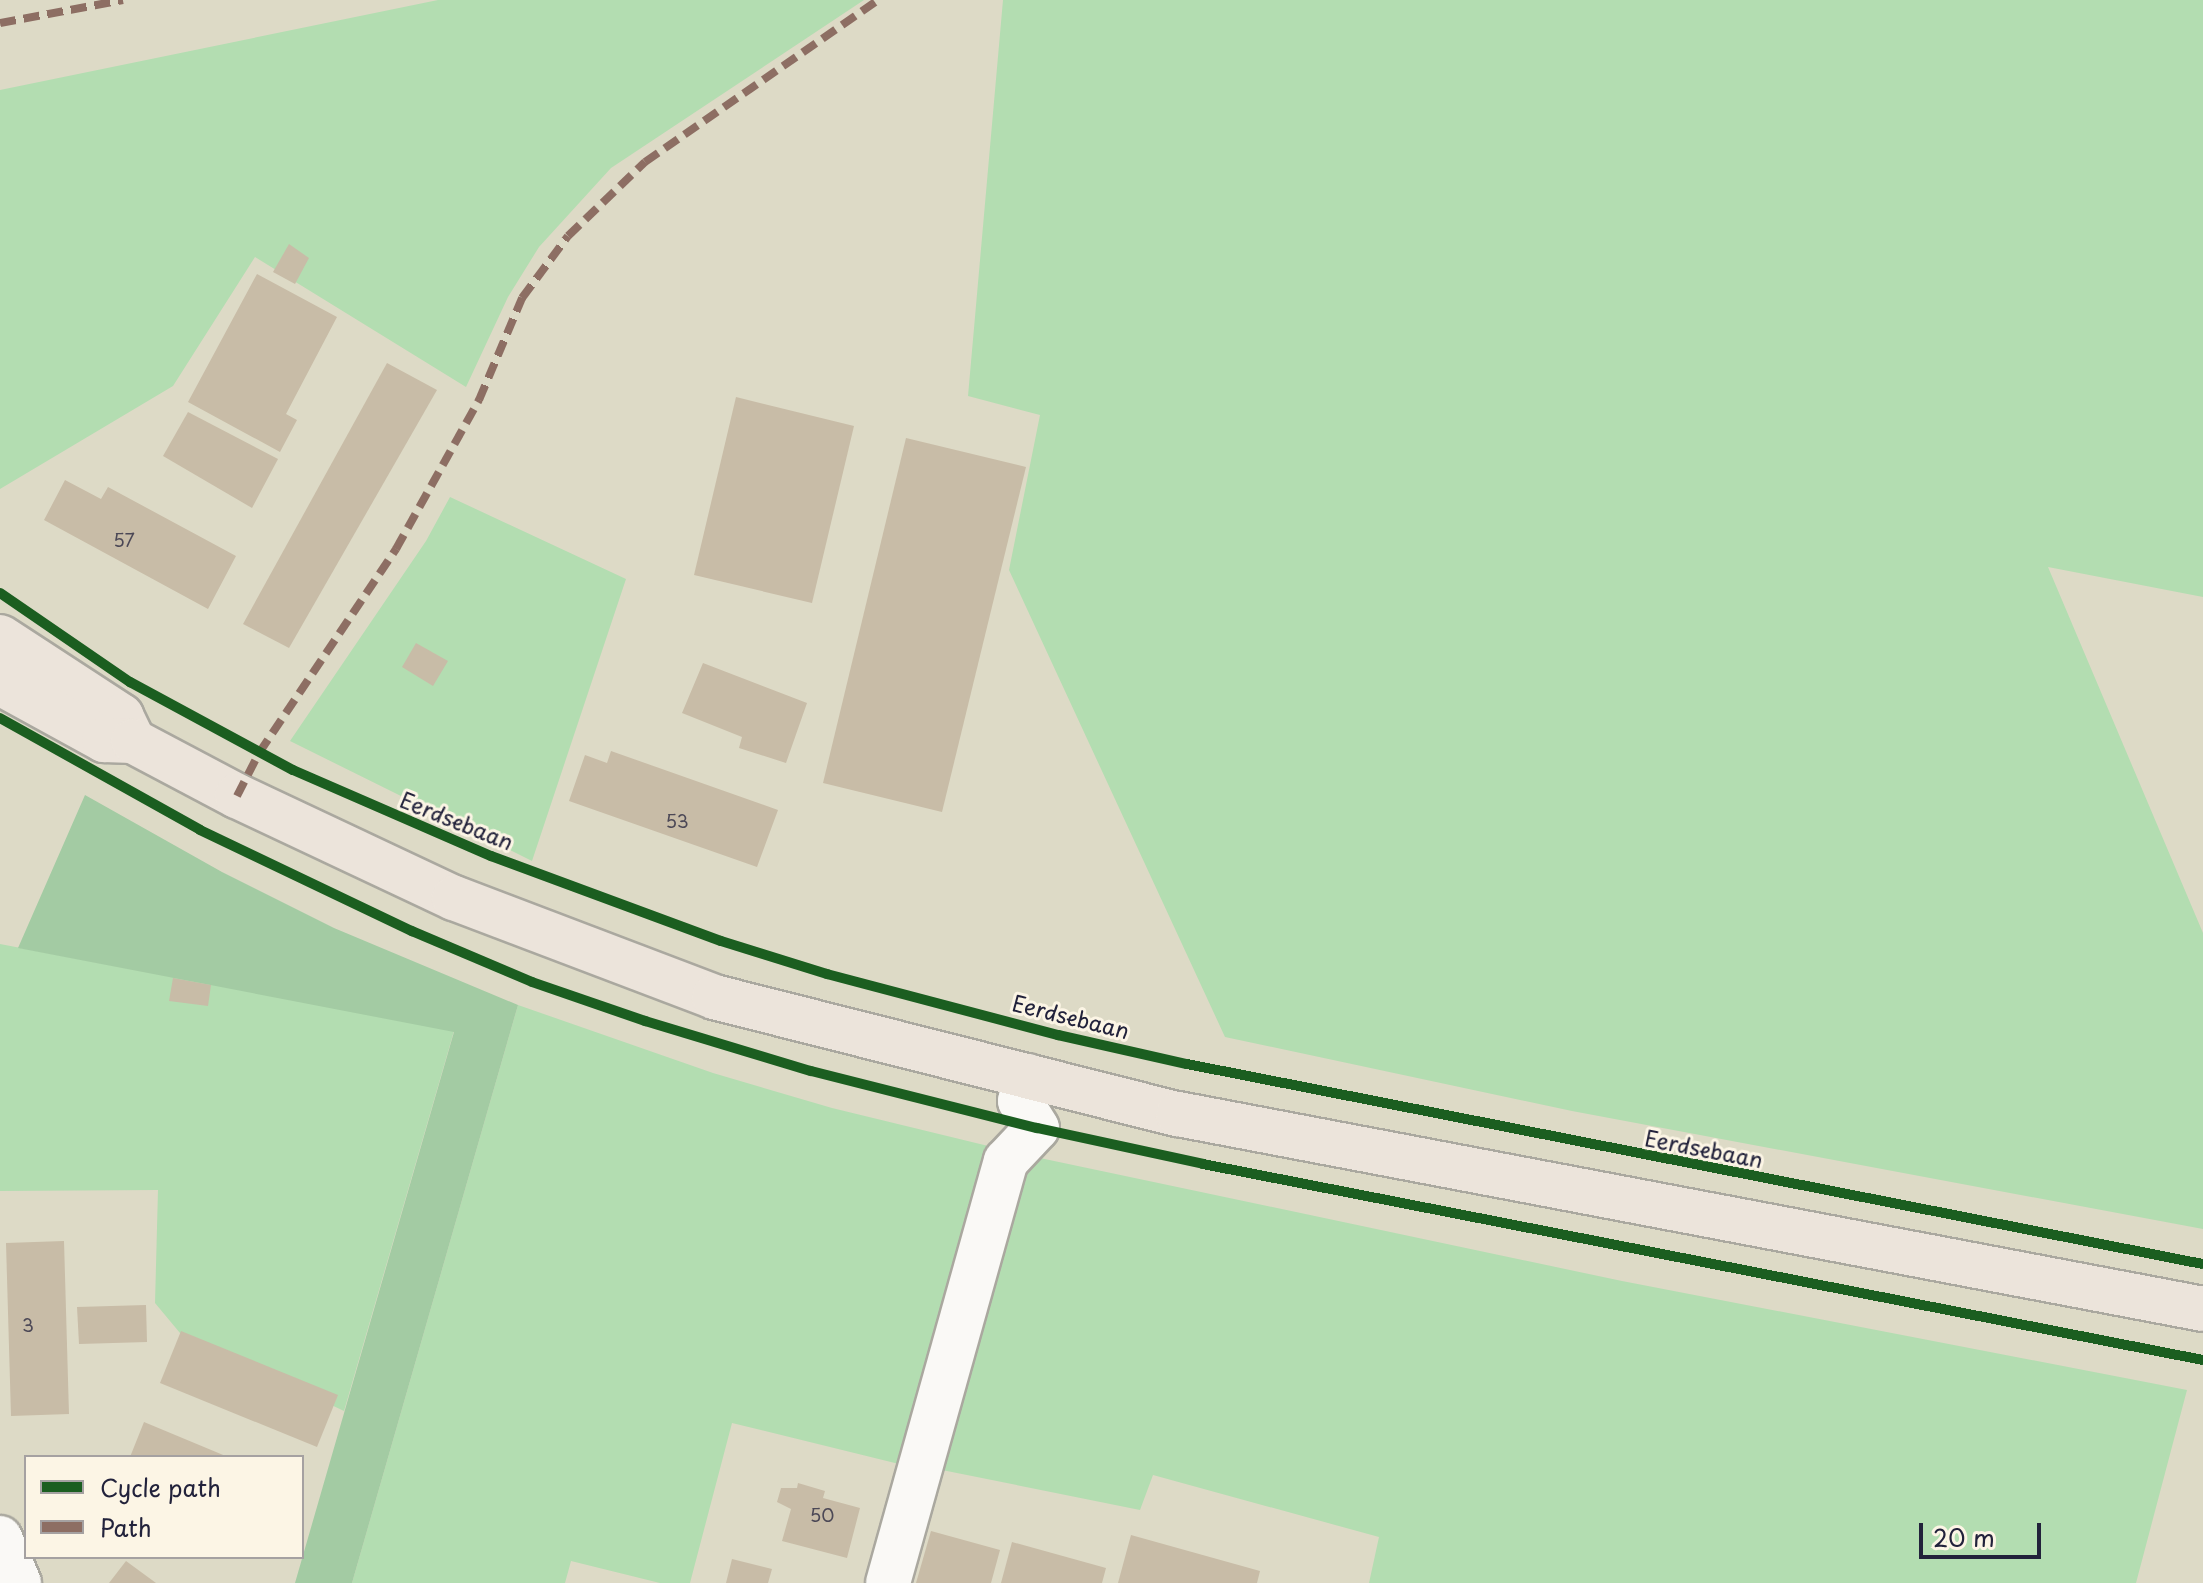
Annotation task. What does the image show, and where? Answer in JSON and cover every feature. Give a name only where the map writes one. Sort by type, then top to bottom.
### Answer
[{"type":"main road","points":[[0,637],[121,716],[133,741]]},
{"type":"main road","points":[[0,683],[104,740],[133,741],[237,796],[454,898],[699,992],[1178,1114],[2203,1309]]},
{"type":"street","points":[[888,1583],[1006,1161],[1037,1128],[1020,1101],[1027,1076]]},
{"type":"street","points":[[0,1538],[19,1583]]},
{"type":"green space","points":[[438,0],[864,0],[611,168],[539,247],[508,297],[466,387],[255,257],[173,386],[0,489],[0,90]]},
{"type":"green space","points":[[1003,0],[2203,0],[2203,597],[2048,567],[2203,933],[2203,1229],[1572,1111],[1225,1037],[1009,570],[1040,415],[968,396]]},
{"type":"green space","points":[[450,497],[626,579],[532,861],[290,741],[426,541]]},
{"type":"green space","points":[[85,795],[222,872],[334,928],[518,1005],[352,1583],[295,1583],[454,1032],[18,948]]},
{"type":"green space","points":[[0,944],[454,1031],[344,1411],[180,1333],[155,1303],[158,1190],[0,1191]]},
{"type":"green space","points":[[518,1005],[713,1073],[832,1108],[1021,1154],[1622,1281],[2187,1390],[2136,1583],[1369,1583],[1379,1537],[1153,1475],[1140,1510],[899,1464],[732,1423],[690,1583],[660,1583],[571,1561],[565,1583],[352,1583]]},
{"type":"building","points":[[289,244],[309,258],[295,284],[273,272]]},
{"type":"building","points":[[257,274],[337,317],[286,414],[297,420],[280,452],[188,402]]},
{"type":"building","points":[[387,363],[437,390],[289,648],[243,624]]},
{"type":"building","points":[[736,397],[854,426],[812,603],[694,575]]},
{"type":"building","points":[[188,412],[278,459],[252,508],[163,456]]},
{"type":"building","points":[[906,438],[1026,467],[942,812],[823,783]]},
{"type":"building","points":[[65,480],[101,499],[108,487],[236,556],[208,609],[44,520]]},
{"type":"building","points":[[416,643],[448,661],[433,686],[402,667]]},
{"type":"building","points":[[703,663],[807,703],[786,763],[739,748],[742,737],[682,713]]},
{"type":"building","points":[[611,751],[778,810],[757,867],[569,801],[585,755],[607,763]]},
{"type":"building","points":[[173,978],[211,985],[208,1006],[169,1001]]},
{"type":"building","points":[[64,1241],[69,1414],[11,1416],[6,1243]]},
{"type":"building","points":[[146,1305],[147,1342],[79,1344],[77,1307]]},
{"type":"building","points":[[181,1331],[338,1395],[317,1447],[160,1383]]},
{"type":"building","points":[[144,1422],[223,1455],[131,1455]]},
{"type":"building","points":[[798,1483],[825,1491],[823,1498],[860,1508],[847,1558],[782,1541],[791,1509],[777,1502],[781,1488],[797,1488]]},
{"type":"building","points":[[931,1531],[1000,1550],[991,1583],[916,1583]]},
{"type":"building","points":[[1131,1535],[1260,1571],[1257,1583],[1118,1583]]},
{"type":"building","points":[[1012,1542],[1106,1568],[1102,1583],[1001,1583]]},
{"type":"building","points":[[732,1559],[772,1569],[768,1583],[726,1583]]},
{"type":"building","points":[[126,1561],[156,1583],[109,1583]]},
{"type":"marked path","points":[[0,23],[123,0]]},
{"type":"marked path","points":[[237,796],[259,753],[396,549],[479,400],[522,298],[568,236],[645,162],[878,0]]},
{"type":"cycle path","name":"Eerdsebaan","points":[[0,593],[130,682],[293,770],[491,856],[721,941],[827,974],[1058,1035],[1187,1064],[2203,1264]]},
{"type":"cycle path","points":[[0,718],[200,830],[412,931],[532,982],[645,1021],[811,1071],[1037,1128],[1203,1164],[2203,1360]]}]
